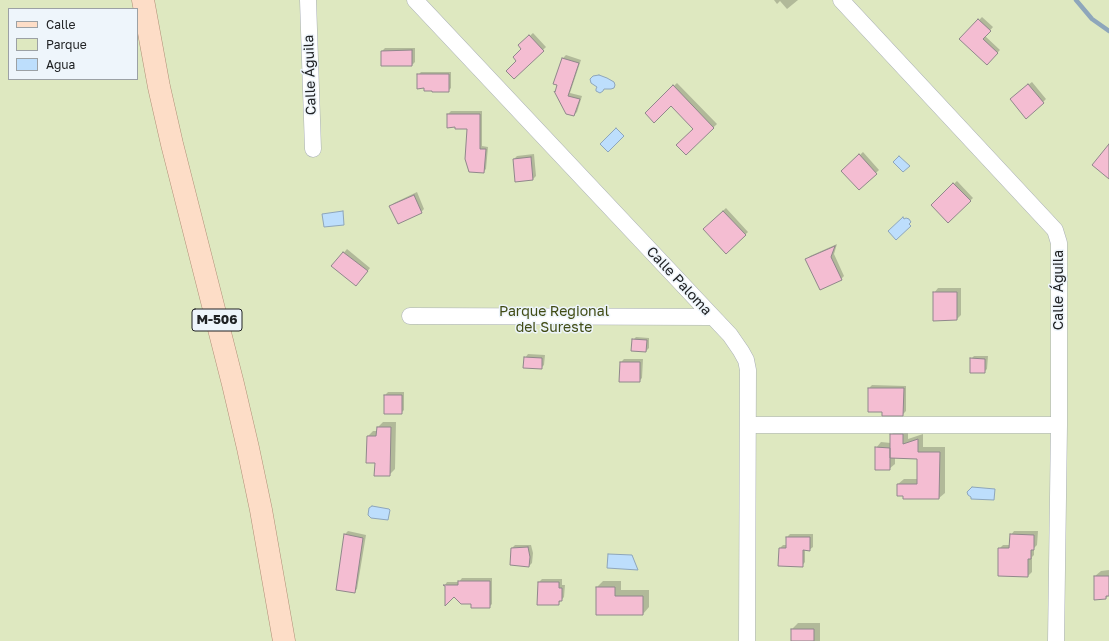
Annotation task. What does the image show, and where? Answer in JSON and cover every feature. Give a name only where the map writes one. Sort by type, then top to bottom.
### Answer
[{"type":"main road","name":"M-506","points":[[143,0],[159,87],[248,448],[261,510],[284,641]]},
{"type":"street","name":"Calle Águila","points":[[308,0],[313,149]]},
{"type":"street","name":"Calle Paloma","points":[[415,0],[730,335],[741,350],[746,360],[748,370],[748,641]]},
{"type":"street","name":"Calle Águila","points":[[841,0],[1055,230],[1059,243],[1059,425],[1056,641]]},
{"type":"street","points":[[410,316],[713,317]]},
{"type":"street","points":[[749,425],[1059,425]]},
{"type":"green space","name":"Parque Regional del Sureste","points":[[0,0],[1109,0],[1109,641],[0,641]]},
{"type":"water","points":[[599,75],[614,82],[614,88],[604,89],[600,93],[596,91],[597,87],[591,83],[590,79],[593,76]]},
{"type":"water","points":[[616,128],[624,136],[608,152],[600,144]]},
{"type":"water","points":[[899,156],[910,166],[903,172],[893,162]]},
{"type":"water","points":[[343,211],[344,225],[324,227],[322,214]]},
{"type":"water","points":[[903,217],[904,219],[909,219],[911,222],[909,224],[911,226],[896,240],[888,231]]},
{"type":"water","points":[[972,487],[995,489],[994,500],[971,499],[967,492]]},
{"type":"water","points":[[372,506],[389,509],[388,520],[371,518],[368,515],[369,508]]},
{"type":"water","points":[[608,554],[632,555],[638,570],[607,568]]},
{"type":"building","points":[[978,19],[991,31],[983,39],[998,53],[987,65],[959,39]]},
{"type":"building","points":[[529,35],[544,51],[514,79],[506,71],[516,61],[513,57],[521,49],[518,45]]},
{"type":"building","points":[[412,50],[412,66],[381,66],[381,51]]},
{"type":"building","points":[[562,58],[579,63],[568,96],[580,99],[574,116],[566,114],[554,91],[555,92],[557,85],[553,84]]},
{"type":"building","points":[[417,74],[449,74],[449,92],[424,91],[424,88],[417,89]]},
{"type":"building","points":[[1028,84],[1044,103],[1026,119],[1010,99]]},
{"type":"building","points":[[673,85],[714,128],[686,155],[676,145],[693,129],[671,106],[654,123],[645,113]]},
{"type":"building","points":[[447,114],[480,114],[480,149],[486,149],[484,173],[469,172],[465,159],[467,129],[455,129],[455,127],[447,128]]},
{"type":"building","points":[[1109,144],[1109,179],[1092,165]]},
{"type":"building","points":[[859,154],[877,174],[859,190],[841,171]]},
{"type":"building","points":[[531,157],[533,180],[515,182],[513,159]]},
{"type":"building","points":[[953,183],[971,201],[948,223],[931,205]]},
{"type":"building","points":[[414,195],[422,213],[398,224],[389,206]]},
{"type":"building","points":[[723,211],[746,235],[726,254],[703,229]]},
{"type":"building","points":[[835,246],[831,257],[842,280],[820,290],[805,259]]},
{"type":"building","points":[[343,252],[368,271],[356,286],[331,266]]},
{"type":"building","points":[[933,292],[957,292],[957,320],[933,321]]},
{"type":"building","points":[[632,339],[647,340],[646,352],[631,351]]},
{"type":"building","points":[[524,357],[542,358],[542,369],[523,368]]},
{"type":"building","points":[[970,358],[985,359],[985,373],[970,373]]},
{"type":"building","points":[[620,362],[640,362],[640,382],[619,382]]},
{"type":"building","points":[[868,388],[904,388],[903,416],[882,416],[882,412],[868,412]]},
{"type":"building","points":[[384,395],[402,395],[402,414],[384,414]]},
{"type":"building","points":[[377,427],[391,427],[390,476],[374,476],[375,463],[366,463],[367,436],[376,436]]},
{"type":"building","points":[[890,434],[903,434],[903,444],[918,439],[918,452],[940,452],[939,499],[903,499],[903,496],[897,496],[897,484],[917,484],[917,459],[890,458]]},
{"type":"building","points":[[875,447],[890,448],[890,470],[875,470]]},
{"type":"building","points":[[344,534],[363,538],[355,593],[336,590]]},
{"type":"building","points":[[1010,534],[1034,535],[1034,550],[1031,550],[1031,559],[1028,559],[1028,577],[998,576],[998,548],[1009,548]]},
{"type":"building","points":[[786,537],[810,537],[810,551],[803,550],[803,567],[778,566],[779,548],[786,548]]},
{"type":"building","points":[[528,547],[530,557],[529,567],[510,565],[511,548]]},
{"type":"building","points":[[1094,576],[1109,576],[1109,596],[1106,596],[1106,599],[1094,600]]},
{"type":"building","points":[[458,581],[490,581],[490,608],[471,608],[471,604],[461,604],[454,597],[445,606],[445,586],[443,585],[458,585]]},
{"type":"building","points":[[538,582],[559,582],[559,588],[562,588],[562,601],[559,601],[559,605],[537,605]]},
{"type":"building","points":[[596,587],[615,587],[615,596],[643,596],[643,615],[596,615]]},
{"type":"building","points":[[791,629],[814,629],[814,641],[791,641]]},
{"type":"waterway","points":[[1076,0],[1092,19],[1109,31]]}]
